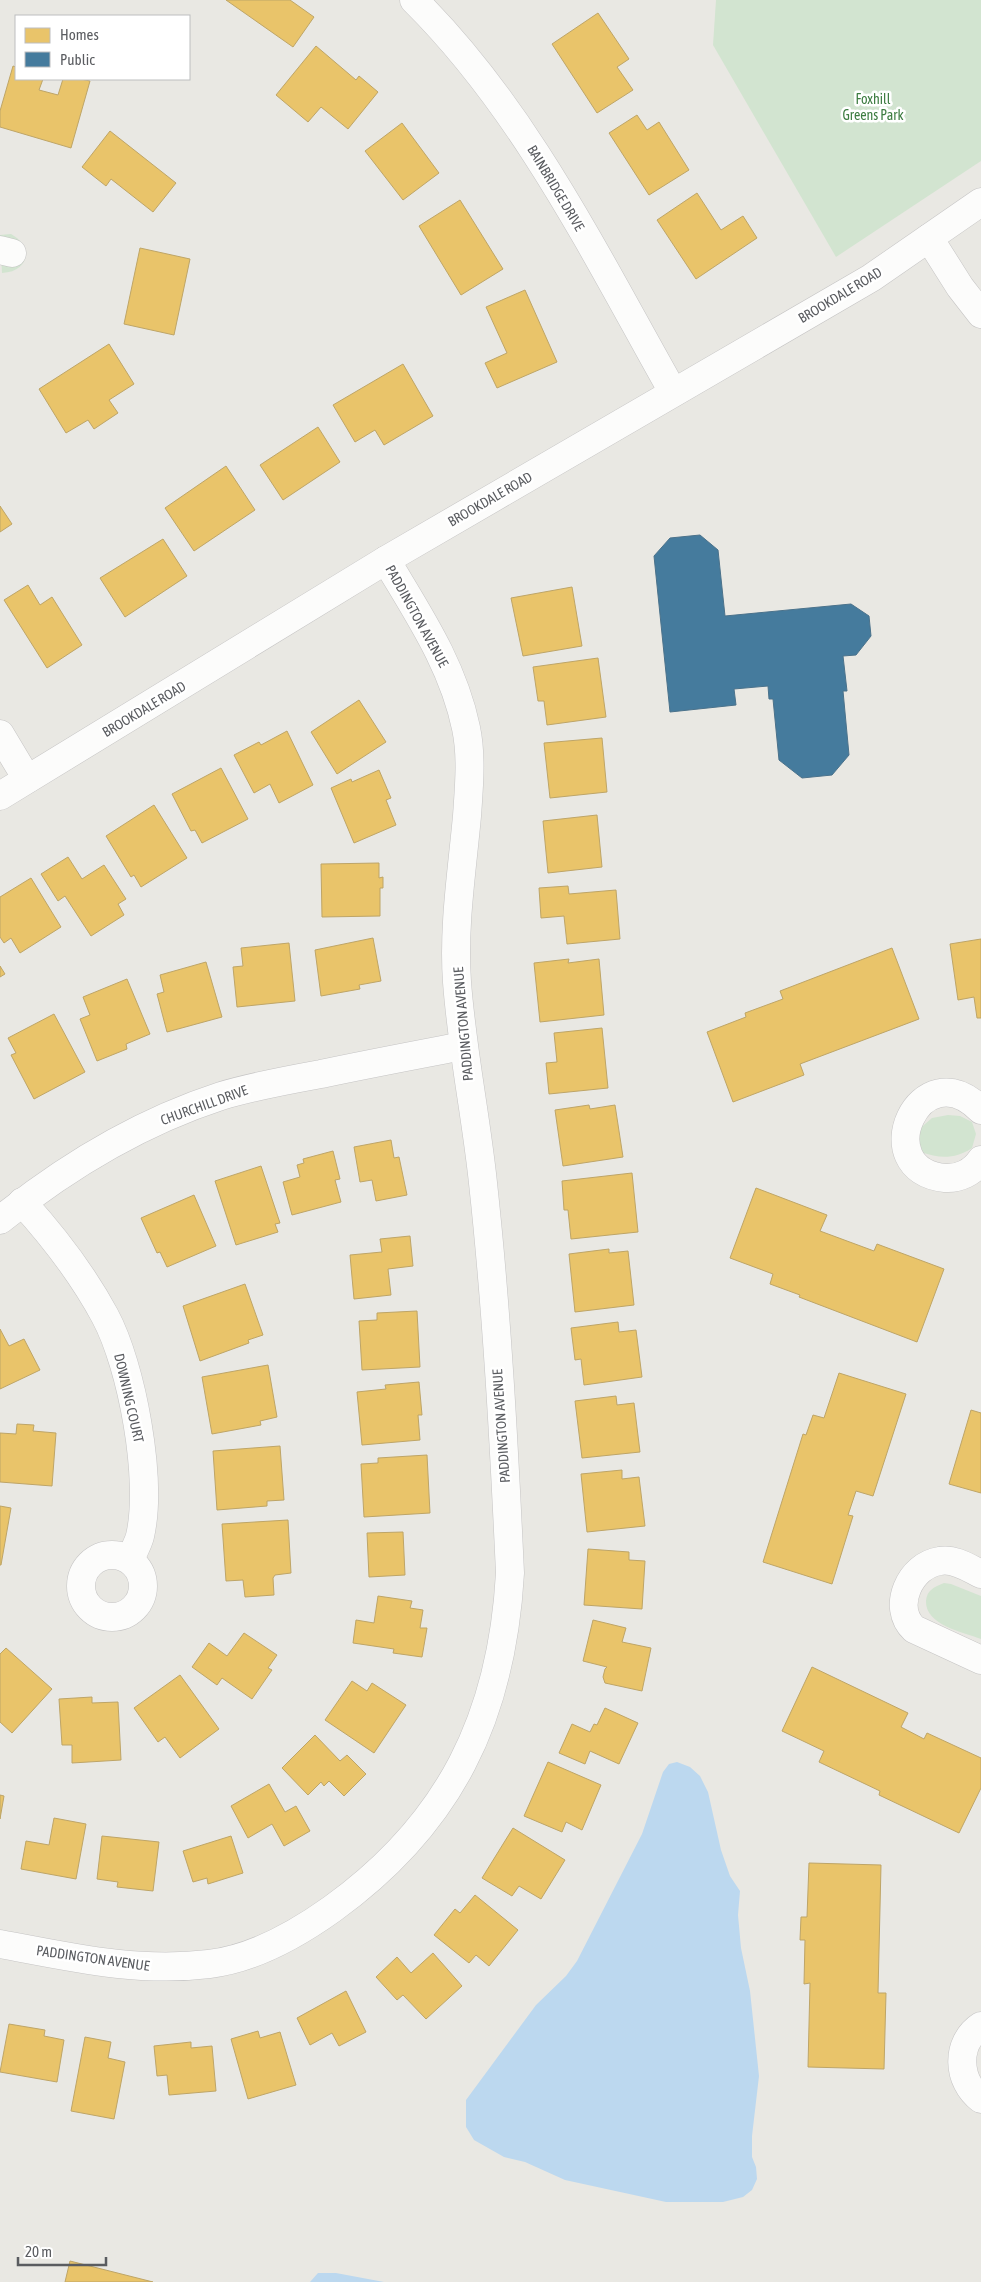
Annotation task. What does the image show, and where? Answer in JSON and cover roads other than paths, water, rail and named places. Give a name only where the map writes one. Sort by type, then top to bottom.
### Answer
[{"type":"street","name":"BAINBRIDGE DRIVE","points":[[414,0],[452,40],[538,155],[674,392]]},
{"type":"street","name":"BROOKDALE ROAD","points":[[0,796],[386,560],[871,278],[981,202]]},
{"type":"street","points":[[929,238],[960,287],[981,314]]},
{"type":"street","name":"PADDINGTON AVENUE","points":[[0,1944],[144,1968],[211,1964],[240,1956],[279,1940],[315,1921],[364,1886],[394,1859],[433,1811],[468,1753],[489,1702],[500,1659],[508,1611],[510,1573],[489,1243],[483,1181],[463,1046],[457,980],[456,941],[469,780],[467,731],[457,690],[436,644],[386,560]]},
{"type":"street","points":[[0,734],[27,779]]},
{"type":"street","name":"CHURCHILL DRIVE","points":[[0,1220],[22,1202],[112,1144],[169,1116],[220,1096],[255,1087],[463,1046]]},
{"type":"street","points":[[981,1110],[972,1101],[958,1094],[943,1093],[929,1097],[917,1106],[908,1118],[904,1132],[906,1147],[912,1160],[922,1171],[936,1177],[950,1179],[965,1174],[981,1160]]},
{"type":"street","name":"DOWNING COURT","points":[[22,1202],[49,1233],[105,1316],[128,1380],[141,1450],[143,1487],[143,1514],[140,1537],[130,1560]]},
{"type":"street","points":[[981,1574],[954,1562],[942,1560],[932,1563],[922,1568],[909,1584],[904,1606],[908,1623],[914,1630],[981,1660]]},
{"type":"street","points":[[981,2026],[968,2039],[962,2052],[962,2067],[966,2082],[981,2099]]},
{"type":"water","points":[[677,1762],[690,1767],[700,1776],[708,1792],[721,1850],[730,1876],[740,1891],[738,1915],[741,1948],[750,1991],[759,2076],[752,2136],[752,2157],[756,2167],[757,2179],[752,2190],[743,2197],[723,2202],[666,2202],[565,2180],[525,2162],[504,2157],[474,2140],[466,2127],[466,2100],[536,2005],[566,1976],[577,1961],[642,1834],[663,1772],[669,1764]]},
{"type":"water","points":[[318,2273],[336,2273],[384,2282],[310,2282]]},
{"type":"park label","name":"Foxhill Greens Park","points":[[873,108]]}]
